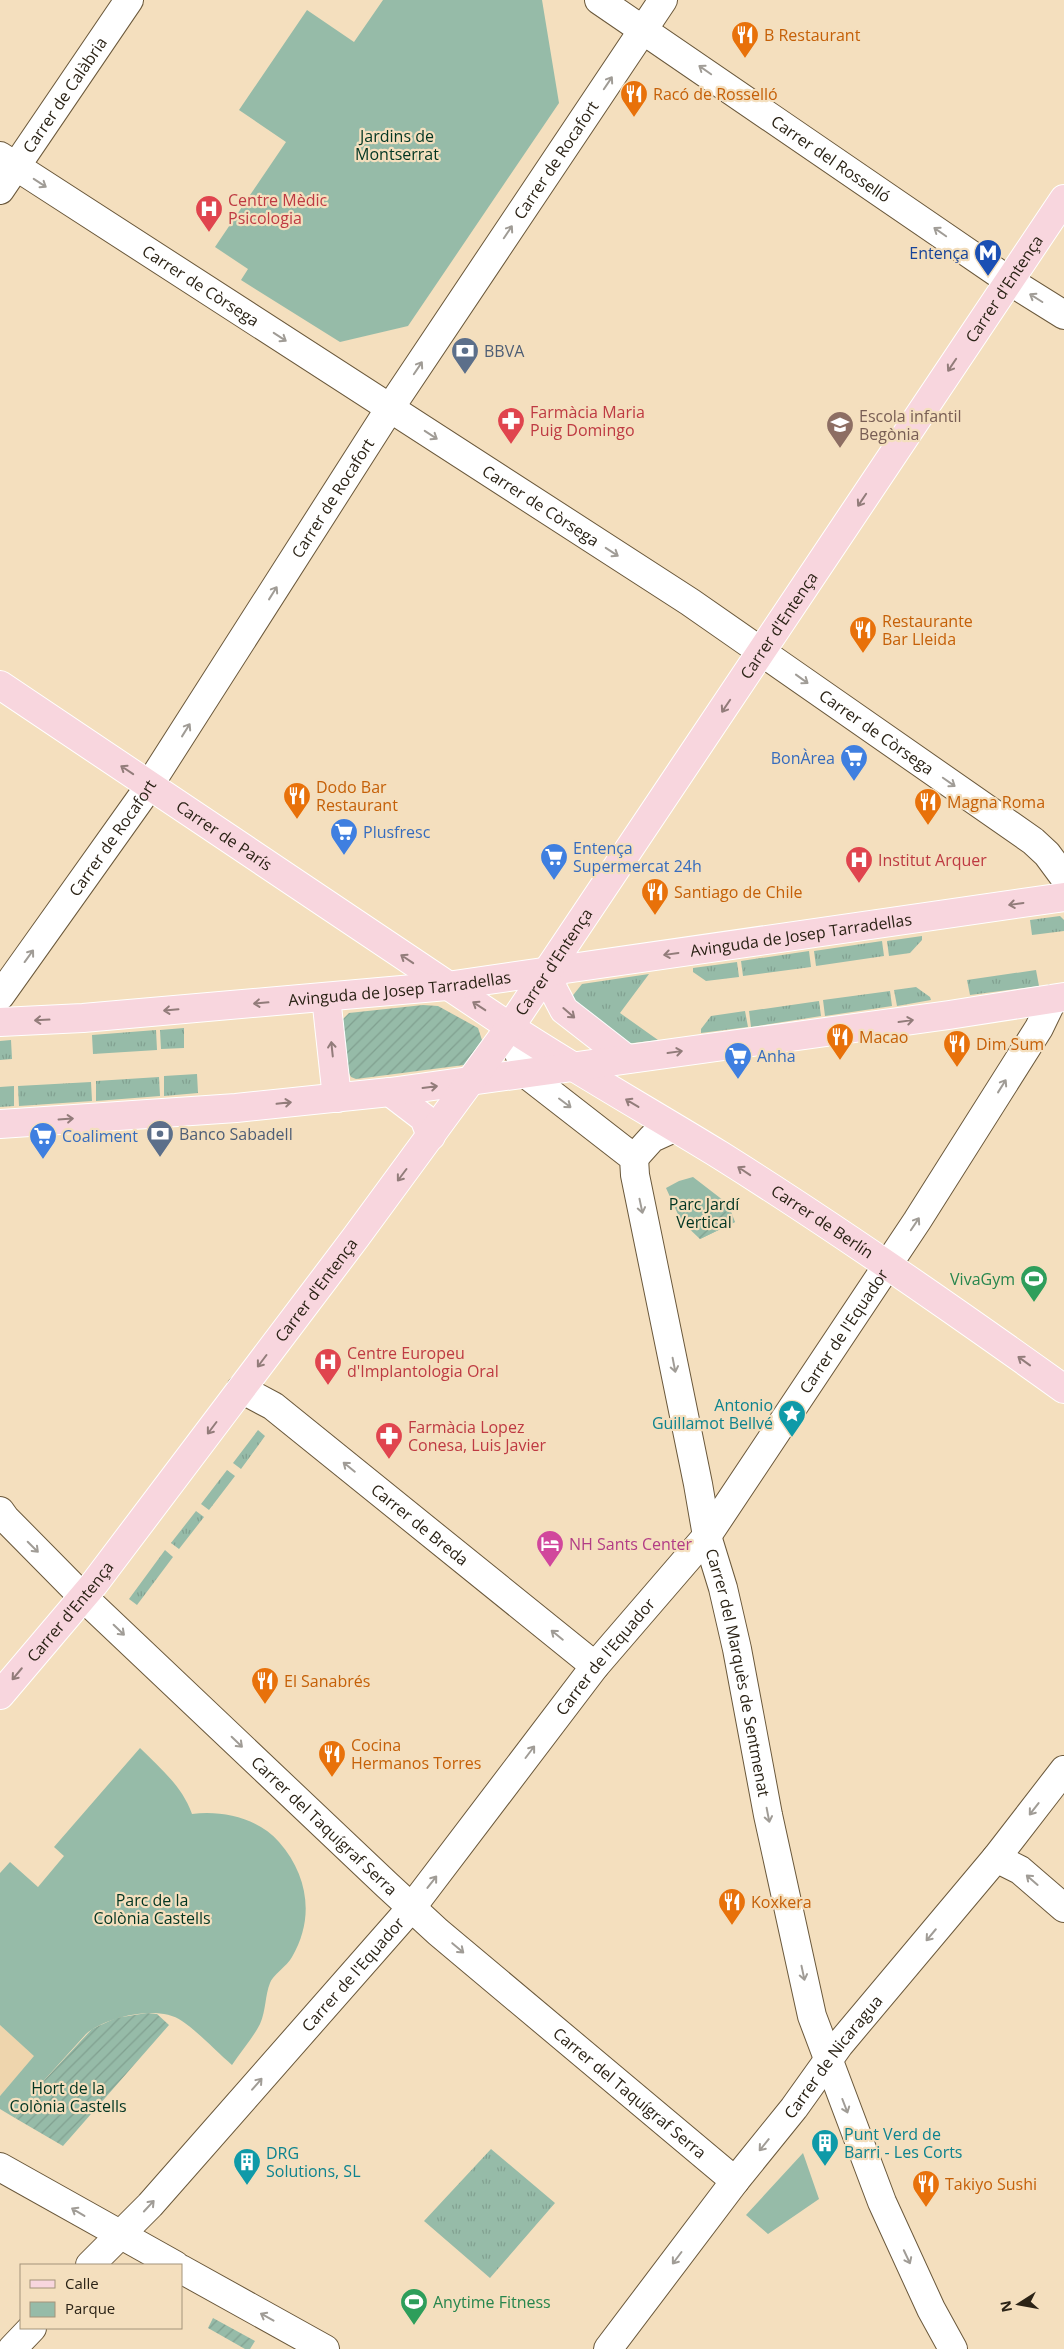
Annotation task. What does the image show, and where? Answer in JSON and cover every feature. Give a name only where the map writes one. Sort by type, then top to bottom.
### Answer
[{"type":"main road","name":"Carrer d'Entença","points":[[0,1695],[83,1597],[431,1136],[510,1027],[550,970],[1008,280],[1064,199]]},
{"type":"main road","name":"Carrer de París","points":[[0,685],[447,986]]},
{"type":"main road","name":"Avinguda de Josep Tarradellas","points":[[0,1022],[83,1018],[447,986],[1064,896]]},
{"type":"main road","points":[[550,970],[553,988],[564,1010],[627,1059]]},
{"type":"main road","points":[[447,986],[572,1067]]},
{"type":"main road","points":[[326,997],[337,1098]]},
{"type":"main road","points":[[0,1124],[236,1108],[390,1092],[1058,998]]},
{"type":"main road","name":"Carrer de Berlín","points":[[572,1067],[674,1128],[888,1264],[1064,1389]]},
{"type":"main road","points":[[390,1092],[424,1118],[431,1136]]},
{"type":"street","name":"Carrer de Calàbria","points":[[0,190],[8,161],[129,0]]},
{"type":"street","name":"Carrer del Rosselló","points":[[599,0],[644,28],[1008,280],[1064,315]]},
{"type":"street","name":"Carrer de Rocafort","points":[[0,996],[149,785],[390,408],[663,0]]},
{"type":"street","name":"Carrer de Còrsega","points":[[8,161],[762,650],[1033,841],[1048,854],[1064,877]]},
{"type":"street","name":"Carrer de l'Equador","points":[[91,2264],[122,2234],[412,1907],[595,1666],[707,1536],[888,1264],[1058,998]]},
{"type":"street","points":[[510,1027],[526,1074],[634,1158],[652,1138],[674,1128]]},
{"type":"street","name":"Carrer del Marquès de Sentmenat","points":[[634,1158],[638,1193],[707,1536],[723,1588],[737,1649],[768,1815],[812,2016],[882,2202],[931,2309],[953,2349]]},
{"type":"street","name":"Carrer de Breda","points":[[241,1389],[274,1406],[595,1666]]},
{"type":"street","name":"Carrer del Taquígraf Serra","points":[[2,1516],[83,1597],[438,1932],[735,2181]]},
{"type":"street","name":"Carrer de Nicaragua","points":[[608,2349],[735,2181],[794,2108],[839,2045],[996,1858],[1064,1770]]},
{"type":"street","points":[[996,1858],[1020,1870],[1064,1908]]},
{"type":"street","points":[[0,2167],[86,2217],[122,2234],[173,2264]]},
{"type":"street","points":[[182,2270],[308,2345]]},
{"type":"street","points":[[12,2349],[31,2329]]},
{"type":"shaded area","points":[[0,2025],[35,2056],[0,2096]]},
{"type":"green space","name":"Jardins de Montserrat","points":[[383,0],[542,0],[559,103],[408,326],[340,342],[241,280],[248,269],[215,247],[286,142],[239,110],[307,10],[354,42]]},
{"type":"green space","points":[[1060,916],[1064,920],[1064,931],[1032,935],[1030,920]]},
{"type":"green space","points":[[922,936],[922,940],[910,953],[889,956],[887,941]]},
{"type":"green space","points":[[882,941],[884,956],[816,966],[814,951]]},
{"type":"green space","points":[[809,951],[811,967],[743,976],[741,961]]},
{"type":"green space","points":[[737,962],[739,977],[706,981],[693,972],[693,968]]},
{"type":"green space","points":[[1036,970],[1039,986],[970,995],[967,980]]},
{"type":"green space","points":[[649,974],[620,1013],[658,1040],[625,1044],[570,999],[582,984]]},
{"type":"green space","points":[[916,987],[930,997],[931,1000],[897,1006],[894,990]]},
{"type":"green space","points":[[890,991],[892,1006],[825,1016],[823,1000]]},
{"type":"green space","points":[[819,1001],[821,1016],[751,1027],[749,1011]]},
{"type":"green space","points":[[423,1005],[438,1006],[478,1028],[482,1040],[464,1065],[356,1079],[351,1077],[348,1071],[343,1019],[349,1013]]},
{"type":"green space","points":[[745,1011],[748,1027],[701,1033],[701,1029],[711,1016]]},
{"type":"green space","points":[[184,1028],[184,1048],[161,1049],[160,1030]]},
{"type":"green space","points":[[156,1030],[157,1050],[93,1054],[92,1035]]},
{"type":"green space","points":[[11,1040],[12,1059],[0,1060],[0,1041]]},
{"type":"green space","points":[[197,1074],[198,1093],[164,1096],[164,1076]]},
{"type":"green space","points":[[159,1077],[160,1096],[96,1101],[96,1081]]},
{"type":"green space","points":[[91,1082],[92,1101],[19,1106],[18,1086]]},
{"type":"green space","points":[[14,1086],[14,1106],[0,1107],[0,1087]]},
{"type":"green space","name":"Parc Jardí Vertical","points":[[693,1177],[728,1204],[735,1222],[700,1239],[681,1221],[666,1188],[679,1181]]},
{"type":"green space","points":[[725,1211],[735,1222],[700,1239],[695,1232]]},
{"type":"green space","points":[[258,1430],[265,1436],[241,1469],[233,1463]]},
{"type":"green space","points":[[227,1470],[235,1476],[209,1510],[201,1504]]},
{"type":"green space","points":[[196,1511],[204,1517],[179,1549],[171,1543]]},
{"type":"green space","points":[[165,1550],[173,1557],[137,1605],[129,1599]]},
{"type":"green space","name":"Parc de la Colònia Castells","points":[[140,1748],[177,1786],[192,1814],[215,1813],[239,1818],[261,1827],[279,1842],[296,1868],[305,1897],[304,1927],[299,1942],[290,1960],[271,1980],[260,2024],[232,2065],[194,2030],[172,2016],[160,2013],[146,2013],[119,2018],[106,2022],[86,2034],[38,2087],[15,2118],[0,2109],[0,2096],[34,2056],[0,2025],[0,1873],[10,1862],[38,1887],[64,1856],[54,1847]]},
{"type":"green space","name":"Hort de la Colònia Castells","points":[[147,2013],[157,2014],[169,2025],[63,2146],[15,2118],[38,2087],[92,2029],[116,2018]]},
{"type":"green space","points":[[491,2149],[555,2203],[490,2278],[424,2221]]},
{"type":"green space","points":[[803,2153],[819,2199],[768,2234],[746,2215]]},
{"type":"green space","points":[[213,2318],[255,2341],[250,2349],[245,2349],[208,2328]]},
{"type":"place","name":"B Restaurant","points":[[745,59]]},
{"type":"place","name":"Racó de Rosselló","points":[[634,118]]},
{"type":"place","name":"Centre Mèdic Psicologia","points":[[209,233]]},
{"type":"place","name":"Entença","points":[[988,277]]},
{"type":"place","name":"BBVA","points":[[465,375]]},
{"type":"place","name":"Farmàcia Maria Puig Domingo","points":[[511,445]]},
{"type":"place","name":"Escola infantil Begònia","points":[[840,449]]},
{"type":"place","name":"Restaurante Bar Lleida","points":[[863,654]]},
{"type":"place","name":"BonÀrea","points":[[854,782]]},
{"type":"place","name":"Dodo Bar Restaurant","points":[[297,820]]},
{"type":"place","name":"Magna Roma","points":[[928,826]]},
{"type":"place","name":"Plusfresc","points":[[344,856]]},
{"type":"place","name":"Entença Supermercat 24h","points":[[554,881]]},
{"type":"place","name":"Institut Arquer","points":[[859,884]]},
{"type":"place","name":"Santiago de Chile","points":[[655,916]]},
{"type":"place","name":"Macao","points":[[840,1061]]},
{"type":"place","name":"Dim Sum","points":[[957,1068]]},
{"type":"place","name":"Anha","points":[[738,1080]]},
{"type":"place","name":"Banco Sabadell","points":[[160,1158]]},
{"type":"place","name":"Coaliment","points":[[43,1160]]},
{"type":"place","name":"VivaGym","points":[[1034,1303]]},
{"type":"place","name":"Centre Europeu d'Implantologia Oral","points":[[328,1386]]},
{"type":"place","name":"Antonio Guillamot Bellvé","points":[[792,1438]]},
{"type":"place","name":"Farmàcia Lopez Conesa, Luis Javier","points":[[389,1460]]},
{"type":"place","name":"NH Sants Center","points":[[550,1568]]},
{"type":"place","name":"El Sanabrés","points":[[265,1705]]},
{"type":"place","name":"Cocina Hermanos Torres","points":[[332,1778]]},
{"type":"place","name":"Koxkera","points":[[732,1926]]},
{"type":"place","name":"Punt Verd de Barri - Les Corts","points":[[825,2167]]},
{"type":"place","name":"DRG Solutions, SL","points":[[247,2186]]},
{"type":"place","name":"Takiyo Sushi","points":[[926,2208]]},
{"type":"place","name":"Anytime Fitness","points":[[414,2326]]}]
